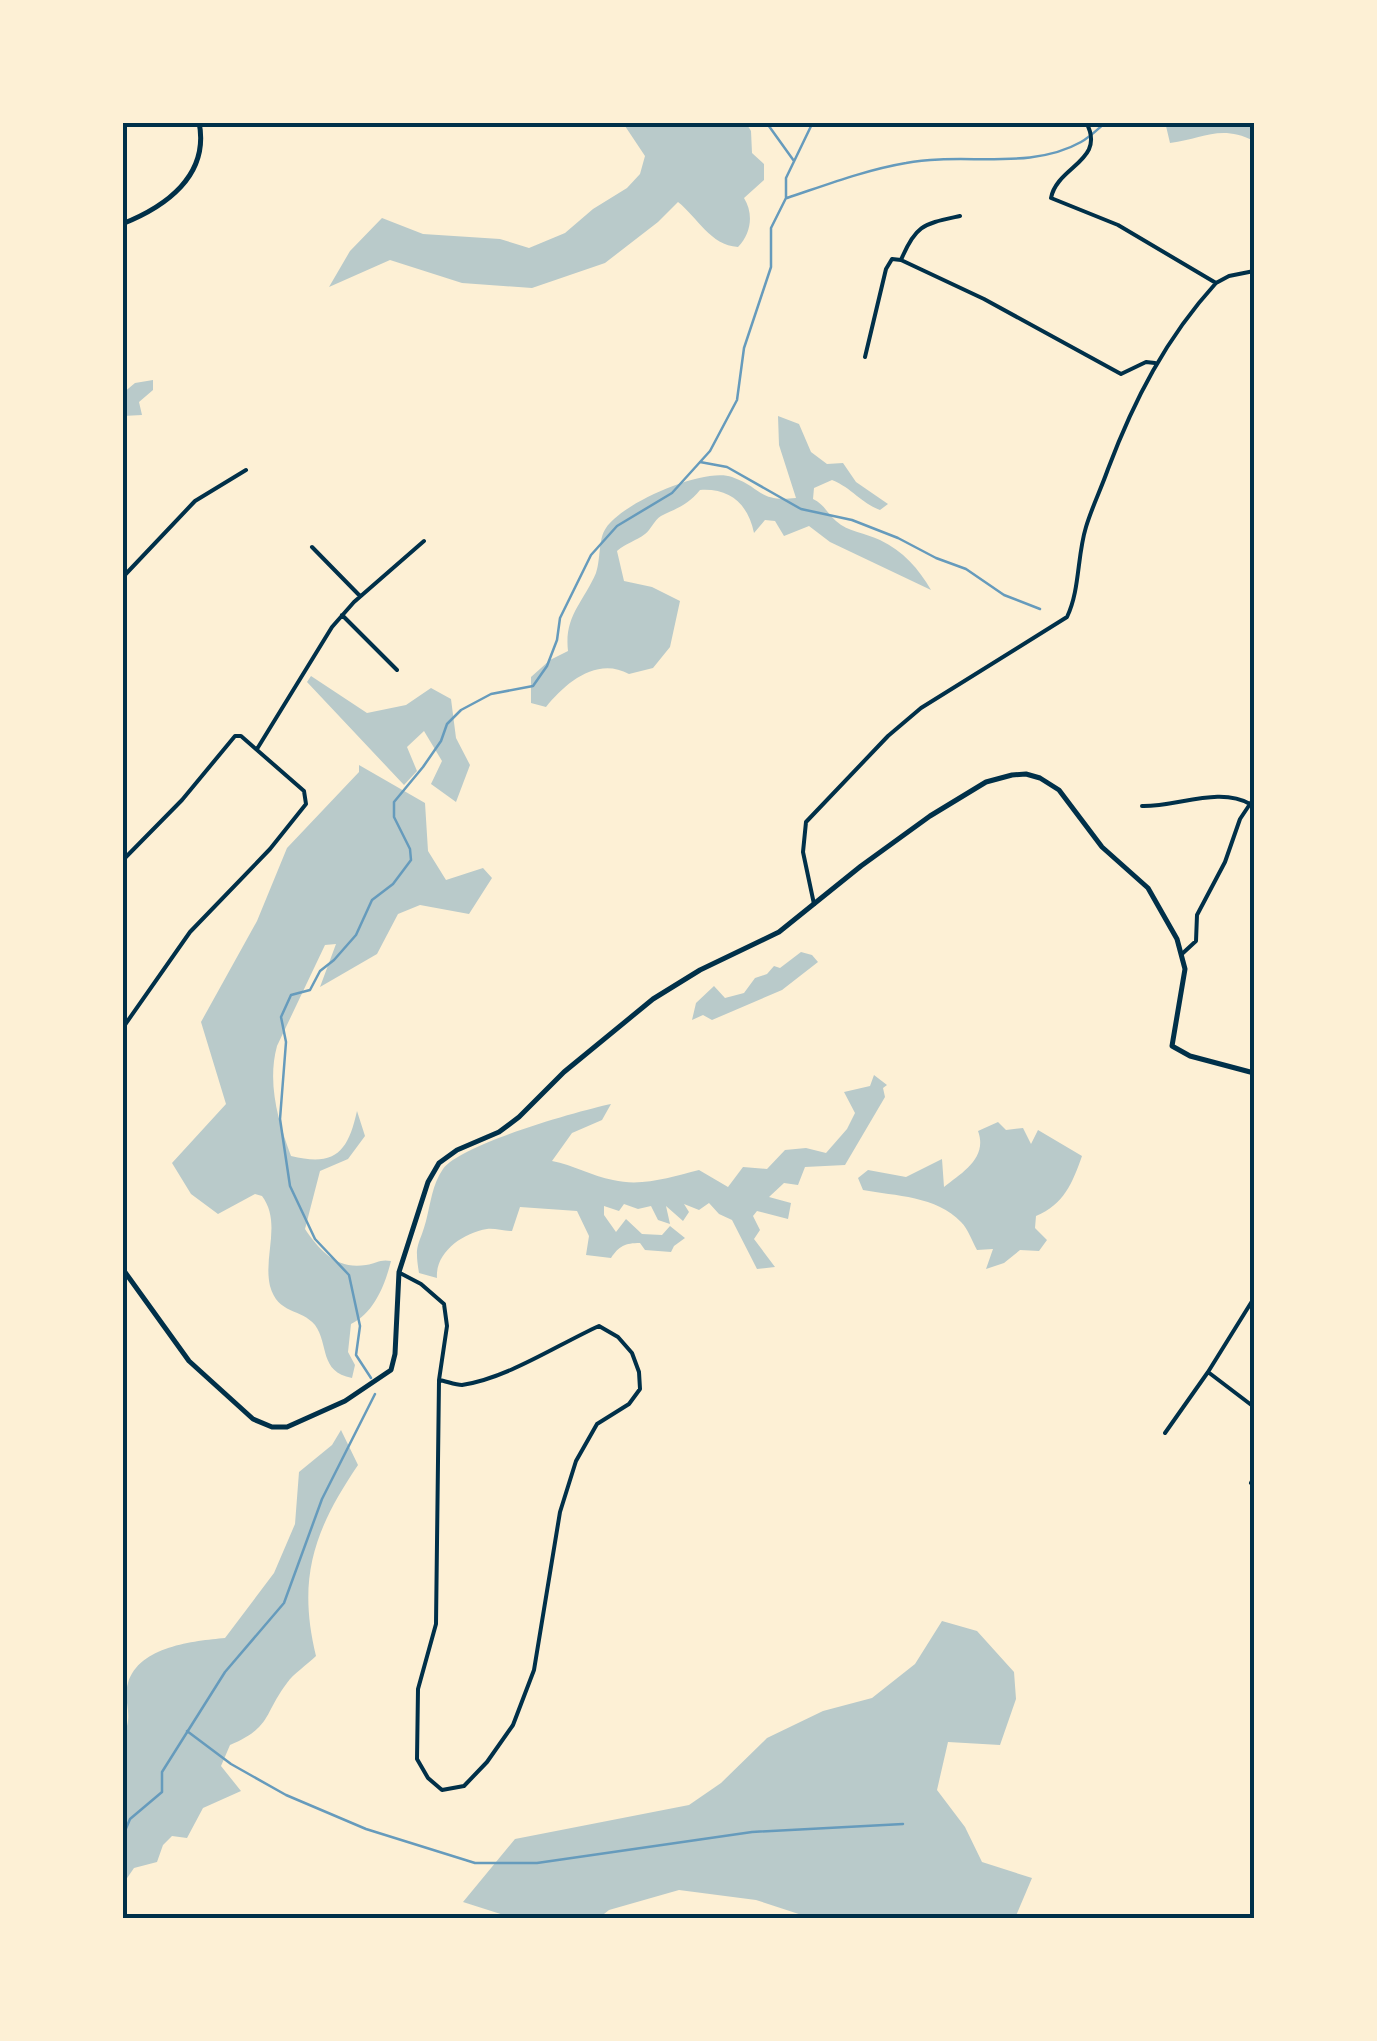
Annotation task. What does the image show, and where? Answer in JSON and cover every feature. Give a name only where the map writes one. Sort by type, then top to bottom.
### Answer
[{"type":"street","points":[[122,224],[150,213],[182,188],[201,147],[199,122]]},
{"type":"street","points":[[1086,122],[1092,133],[1091,147],[1053,187],[1051,198],[1118,225],[1216,284]]},
{"type":"street","points":[[901,260],[911,234],[932,222],[960,216]]},
{"type":"street","points":[[865,358],[886,269],[892,259],[1000,308],[1121,374],[1146,362],[1155,363]]},
{"type":"street","points":[[814,905],[803,852],[806,822],[888,736],[921,708],[1067,617],[1074,602],[1081,544],[1092,507],[1122,428],[1155,363],[1216,284],[1229,276],[1254,270]]},
{"type":"street","points":[[122,578],[195,501],[246,470]]},
{"type":"street","points":[[256,749],[305,666],[342,615],[424,541]]},
{"type":"street","points":[[312,547],[360,596]]},
{"type":"street","points":[[342,615],[397,670]]},
{"type":"street","points":[[122,862],[182,800],[235,736],[241,736],[304,791],[306,804],[281,837],[190,932],[122,1028]]},
{"type":"street","points":[[122,1268],[189,1360],[248,1416],[272,1427],[287,1427],[324,1412],[391,1370],[399,1272],[428,1182],[440,1163],[519,1117],[564,1072],[653,999],[700,970],[758,944],[814,905],[860,866],[986,782],[1026,774],[1059,790],[1102,846],[1148,888],[1182,954],[1185,981],[1172,1046],[1190,1056],[1254,1073]]},
{"type":"street","points":[[1142,806],[1161,807],[1221,797],[1238,798],[1250,804]]},
{"type":"street","points":[[1182,954],[1196,941],[1197,915],[1254,798]]},
{"type":"street","points":[[399,1272],[444,1304],[447,1326],[439,1380],[436,1624],[418,1689],[417,1760],[428,1778],[442,1790],[464,1786],[514,1725],[542,1637],[560,1512],[576,1461],[597,1424],[629,1404],[640,1389],[632,1354],[618,1337],[599,1326],[496,1374],[459,1386],[439,1380]]},
{"type":"street","points":[[1166,1433],[1254,1298]]},
{"type":"street","points":[[1208,1372],[1254,1407]]},
{"type":"shaded area","points":[[623,123],[746,123],[751,131],[752,153],[764,164],[764,180],[744,198],[750,224],[738,247],[712,236],[678,202],[605,263],[532,288],[462,283],[390,260],[329,287],[350,251],[382,218],[423,234],[500,239],[529,248],[565,233],[640,174],[645,156]]},
{"type":"shaded area","points":[[1246,123],[1254,127],[1254,141],[1221,133],[1170,143],[1166,126]]},
{"type":"shaded area","points":[[153,380],[153,390],[139,402],[142,415],[123,416],[123,393],[135,383]]},
{"type":"shaded area","points":[[778,416],[799,424],[811,452],[827,464],[843,463],[856,482],[888,504],[880,510],[832,480],[814,488],[813,499],[841,525],[896,550],[916,568],[931,590],[830,542],[809,526],[784,536],[775,521],[765,520],[754,533],[736,500],[720,492],[700,490],[617,551],[624,581],[652,587],[680,601],[670,647],[653,668],[629,674],[617,669],[594,670],[572,681],[546,707],[531,703],[531,677],[568,651],[572,619],[596,573],[603,533],[615,518],[664,489],[719,475],[742,481],[767,496],[796,498],[779,445]]},
{"type":"shaded area","points":[[311,676],[367,713],[406,705],[431,688],[451,699],[456,738],[470,765],[456,802],[431,784],[442,761],[424,731],[407,747],[417,771],[404,785],[307,682]]},
{"type":"shaded area","points":[[359,765],[425,803],[428,851],[446,880],[483,868],[492,878],[469,914],[420,905],[398,914],[377,954],[320,987],[336,944],[325,945],[277,1046],[275,1102],[291,1156],[319,1159],[337,1153],[349,1137],[357,1111],[365,1136],[348,1159],[320,1171],[305,1229],[323,1251],[346,1265],[391,1261],[372,1306],[351,1324],[348,1352],[355,1365],[352,1378],[329,1364],[315,1325],[284,1307],[274,1295],[268,1275],[271,1217],[262,1196],[255,1194],[218,1214],[191,1194],[172,1163],[226,1104],[201,1022],[257,921],[287,848],[359,772]]},
{"type":"shaded area","points":[[801,952],[818,962],[782,990],[712,1020],[703,1015],[692,1020],[696,1003],[714,986],[725,998],[744,993],[755,978],[767,974],[774,966],[780,968]]},
{"type":"shaded area","points":[[874,1075],[887,1085],[883,1088],[885,1097],[845,1165],[805,1167],[798,1185],[784,1183],[769,1197],[791,1203],[788,1219],[757,1211],[753,1216],[760,1230],[754,1239],[775,1267],[757,1269],[732,1220],[709,1203],[699,1210],[684,1204],[689,1212],[683,1221],[666,1206],[670,1224],[658,1220],[651,1206],[638,1209],[624,1204],[619,1211],[604,1206],[604,1215],[616,1232],[626,1219],[642,1234],[662,1235],[670,1226],[685,1238],[671,1252],[645,1250],[635,1243],[623,1246],[611,1258],[586,1255],[589,1236],[577,1211],[520,1207],[512,1231],[487,1229],[468,1235],[445,1253],[437,1278],[419,1273],[418,1246],[436,1181],[454,1159],[472,1149],[611,1104],[602,1120],[572,1133],[552,1161],[624,1182],[656,1180],[699,1170],[728,1187],[743,1167],[767,1169],[785,1150],[806,1148],[826,1153],[855,1113],[844,1092],[870,1086]]},
{"type":"shaded area","points":[[998,1122],[1006,1130],[1023,1128],[1031,1144],[1038,1130],[1082,1156],[1066,1192],[1054,1206],[1036,1216],[1035,1228],[1047,1240],[1039,1251],[1020,1250],[1004,1263],[986,1269],[993,1249],[977,1250],[951,1213],[915,1198],[863,1190],[858,1178],[868,1170],[906,1177],[942,1159],[944,1187],[976,1157],[978,1131]]},
{"type":"shaded area","points":[[341,1430],[358,1465],[330,1511],[313,1556],[308,1602],[316,1656],[290,1679],[260,1726],[230,1745],[221,1766],[241,1791],[203,1808],[187,1838],[172,1836],[163,1845],[157,1862],[134,1868],[123,1884],[123,1737],[128,1721],[128,1683],[143,1661],[155,1653],[225,1638],[274,1573],[295,1524],[299,1472],[332,1445]]},
{"type":"shaded area","points":[[942,1621],[977,1631],[1014,1672],[1016,1699],[1000,1745],[948,1742],[937,1790],[965,1827],[982,1862],[1032,1878],[1015,1918],[811,1918],[756,1900],[679,1890],[609,1910],[599,1918],[513,1918],[463,1902],[515,1839],[689,1805],[721,1783],[767,1738],[823,1711],[872,1698],[915,1664]]},
{"type":"waterway","points":[[766,122],[794,161]]},
{"type":"waterway","points":[[371,1378],[356,1355],[360,1326],[349,1275],[315,1239],[290,1186],[280,1119],[286,1042],[281,1017],[291,995],[310,990],[320,971],[356,935],[372,900],[393,884],[411,860],[410,849],[394,817],[394,802],[441,741],[447,724],[461,710],[491,694],[533,686],[547,666],[560,618],[591,555],[617,526],[672,493],[710,451],[737,400],[744,348],[771,267],[771,228],[786,198],[786,178],[813,122]]},
{"type":"waterway","points":[[787,198],[906,163],[1018,158],[1061,151],[1081,142],[1106,122]]},
{"type":"waterway","points":[[700,462],[727,467],[801,509],[852,520],[898,538],[966,569],[1004,595],[1040,609]]},
{"type":"waterway","points":[[122,1838],[130,1819],[162,1792],[162,1772],[225,1672],[284,1603],[322,1499],[375,1394]]},
{"type":"waterway","points":[[187,1731],[231,1764],[286,1795],[366,1829],[475,1863],[537,1863],[752,1832],[903,1824]]}]
